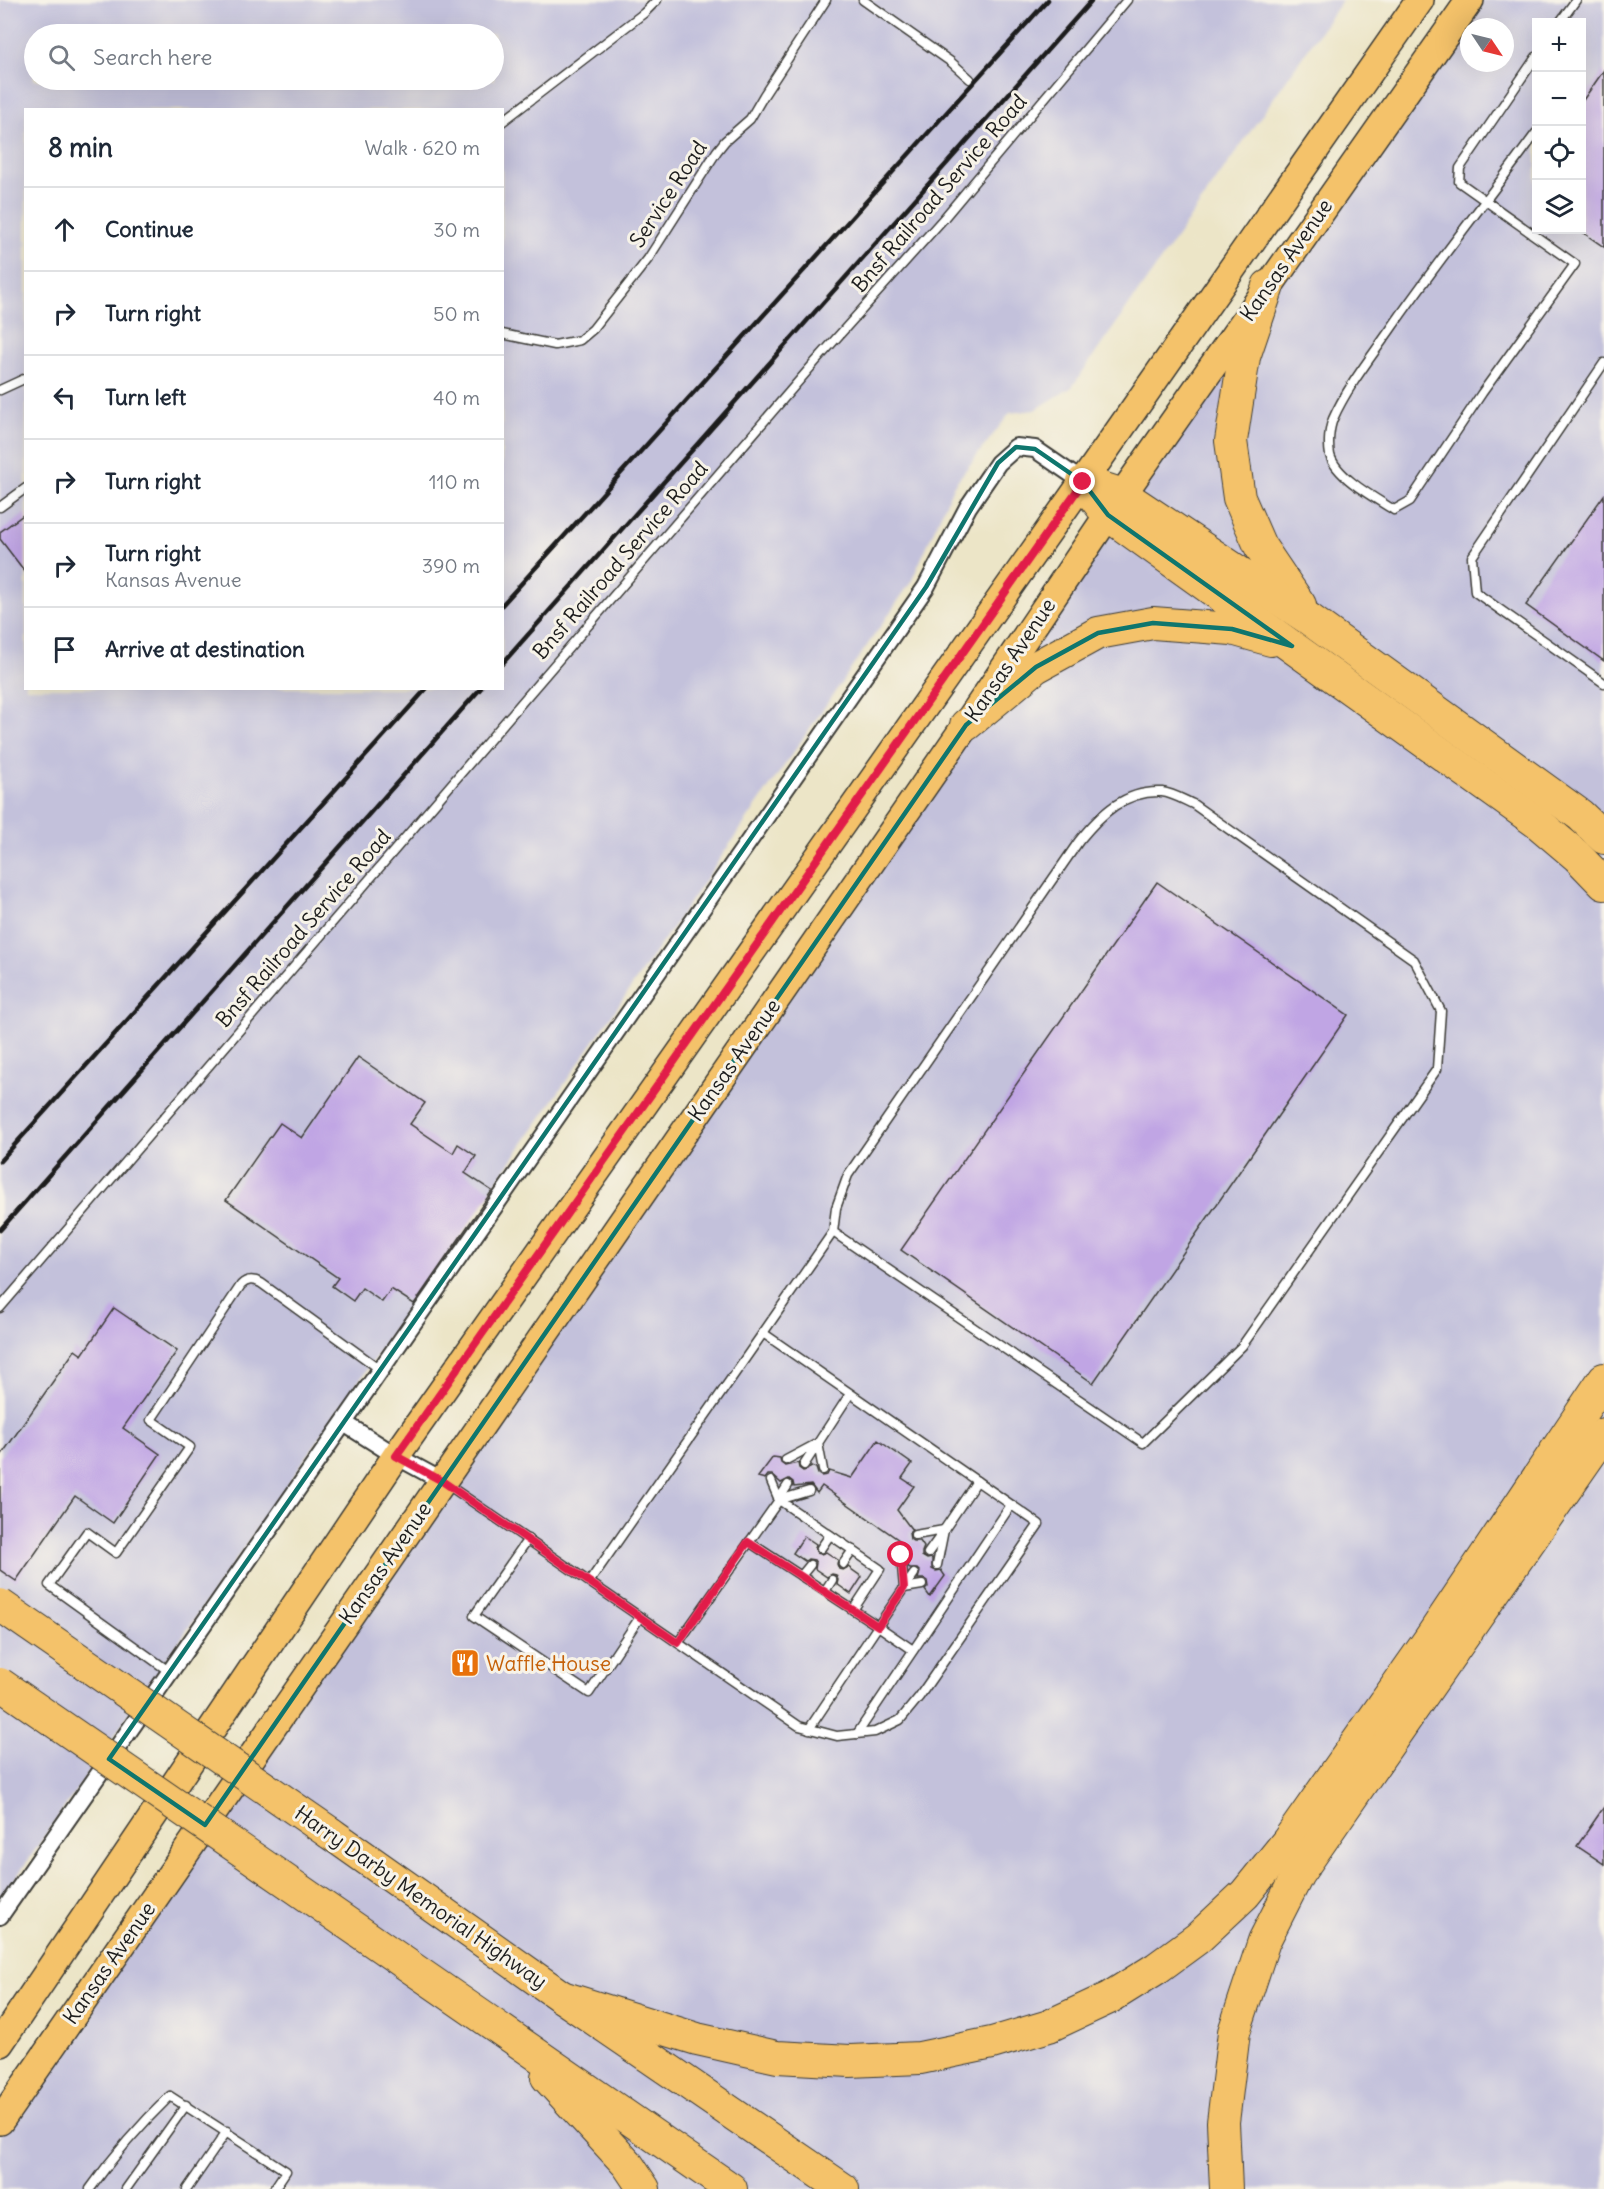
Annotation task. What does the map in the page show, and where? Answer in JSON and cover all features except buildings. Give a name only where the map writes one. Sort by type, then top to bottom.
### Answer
[{"type":"highway","points":[[1268,286],[1244,357],[1232,441],[1239,498],[1260,546],[1309,618]]},
{"type":"highway","points":[[1083,482],[1292,646],[1538,823],[1577,856],[1604,884]]},
{"type":"highway","points":[[1115,505],[1309,618],[1580,815],[1604,838]]},
{"type":"highway","points":[[966,725],[1036,667],[1098,633],[1153,623],[1232,629],[1292,646]]},
{"type":"highway","points":[[562,1997],[697,2040],[777,2057],[850,2061],[920,2058],[992,2043],[1048,2026],[1109,1998],[1157,1968],[1198,1938],[1245,1894],[1287,1842],[1430,1640],[1604,1379]]},
{"type":"highway","points":[[1226,2189],[1223,2122],[1234,2032],[1264,1941],[1298,1874],[1604,1434]]},
{"type":"highway","name":"Harry Darby Memorial Highway","points":[[0,1605],[562,1997],[843,2189]]},
{"type":"highway","points":[[0,1684],[731,2189]]},
{"type":"highway","points":[[508,2034],[628,2165],[644,2189]]},
{"type":"main road","name":"Kansas Avenue","points":[[0,2043],[396,1456],[1420,0]]},
{"type":"main road","name":"Kansas Avenue","points":[[0,2121],[966,725],[1115,505],[1470,0]]},
{"type":"street","points":[[0,1916],[926,587],[968,507],[998,463],[1016,447],[1035,449],[1083,482]]},
{"type":"street","points":[[344,1423],[396,1456],[442,1481]]},
{"type":"lane","points":[[504,120],[644,13],[657,0]]},
{"type":"lane","name":"Service Road","points":[[504,334],[555,345],[580,340],[594,329],[648,259],[717,151],[750,119],[826,0]]},
{"type":"lane","points":[[863,0],[951,62],[970,79]]},
{"type":"lane","name":"Bnsf Railroad Service Road","points":[[0,1308],[800,379],[944,218],[1127,0]]},
{"type":"lane","points":[[1563,18],[1576,0]]},
{"type":"lane","points":[[1532,63],[1460,168],[1459,182],[1487,201],[1575,264],[1489,384],[1410,501],[1394,510],[1338,471],[1331,457],[1329,442],[1333,420],[1364,367],[1420,286],[1487,201],[1532,139]]},
{"type":"lane","points":[[1604,363],[1472,558],[1475,592],[1604,683]]},
{"type":"lane","points":[[0,390],[24,379]]},
{"type":"lane","points":[[0,507],[24,490]]},
{"type":"lane","points":[[590,1581],[833,1232],[836,1208],[848,1175],[1079,841],[1101,815],[1114,804],[1135,794],[1164,792],[1193,804],[1414,960],[1441,1011],[1437,1069],[1242,1346],[1143,1443],[833,1232]]},
{"type":"lane","points":[[170,1672],[49,1585],[87,1532],[116,1553],[190,1447],[151,1420],[241,1285],[250,1280],[261,1283],[381,1370]]},
{"type":"lane","points":[[442,1481],[799,1726],[837,1736],[875,1732],[900,1720],[919,1697],[1039,1524],[763,1333]]},
{"type":"lane","points":[[804,1464],[850,1394]]},
{"type":"lane","points":[[786,1460],[818,1443]]},
{"type":"lane","points":[[818,1443],[823,1470]]},
{"type":"lane","points":[[771,1481],[778,1500],[880,1569],[853,1610]]},
{"type":"lane","points":[[928,1553],[977,1481]]},
{"type":"lane","points":[[678,1643],[788,1485]]},
{"type":"lane","points":[[778,1500],[809,1491]]},
{"type":"lane","points":[[856,1734],[1011,1505]]},
{"type":"lane","points":[[915,1534],[944,1530]]},
{"type":"lane","points":[[937,1564],[944,1530]]},
{"type":"lane","points":[[821,1548],[830,1535]]},
{"type":"lane","points":[[528,1539],[474,1616],[589,1693],[640,1617]]},
{"type":"lane","points":[[748,1542],[914,1650]]},
{"type":"lane","points":[[843,1564],[853,1550]]},
{"type":"lane","points":[[901,1555],[904,1588]]},
{"type":"lane","points":[[801,1576],[810,1565]]},
{"type":"lane","points":[[809,1729],[914,1574]]},
{"type":"lane","points":[[825,1592],[832,1581]]},
{"type":"lane","points":[[904,1588],[922,1586]]},
{"type":"lane","points":[[90,2189],[115,2153],[171,2096],[286,2171],[274,2189]]},
{"type":"lane","points":[[126,2189],[186,2105]]},
{"type":"lane","points":[[187,2189],[226,2131]]},
{"type":"highlighted area","points":[[1016,447],[1035,449],[1083,482],[1108,515],[1292,646],[1232,629],[1153,623],[1098,633],[1036,667],[966,725],[205,1825],[109,1759],[926,587],[998,463]]},
{"type":"shaded area","points":[[0,0],[1342,0],[1072,387],[1035,410],[1010,413],[954,485],[911,582],[0,1901]]},
{"type":"shaded area","points":[[1476,0],[1604,0],[1604,2189],[0,2189],[0,2121],[1460,23],[1460,72],[1514,72],[1514,18],[1463,18]]},
{"type":"railway","points":[[504,603],[1048,0]]},
{"type":"railway","points":[[504,662],[1092,0]]},
{"type":"railway","points":[[0,1161],[425,690]]},
{"type":"railway","points":[[0,1230],[479,690]]},
{"type":"place","name":"Waffle House","points":[[465,1663]]},
{"type":"route","points":[[901,1555],[904,1588],[878,1626],[748,1542],[678,1643],[442,1481],[396,1456],[1083,482]]}]
